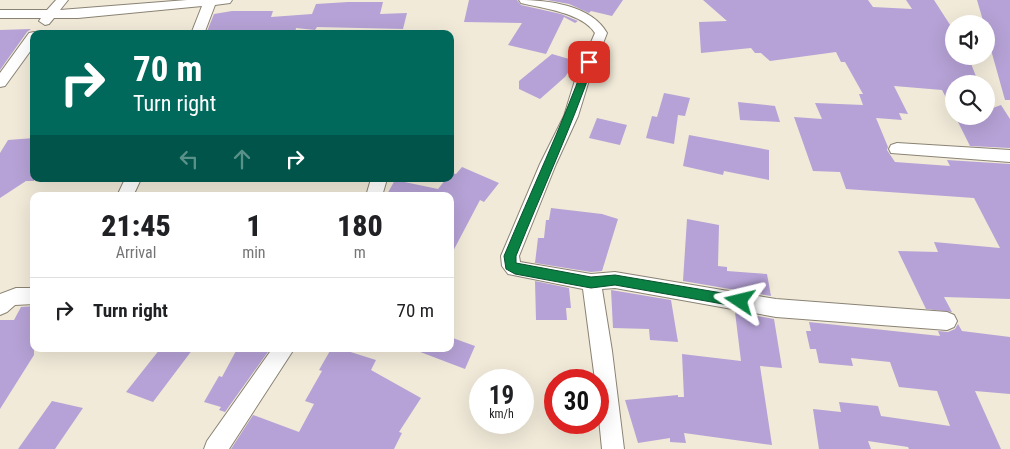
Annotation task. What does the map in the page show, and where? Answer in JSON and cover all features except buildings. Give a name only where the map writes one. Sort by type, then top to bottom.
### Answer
[{"type":"street","points":[[38,30],[62,0]]},
{"type":"street","points":[[0,14],[49,15],[174,2],[226,0]]},
{"type":"street","points":[[525,0],[585,17],[596,24],[601,33],[583,77],[571,116],[548,164],[510,256],[509,262],[515,269],[591,282],[615,280],[776,308],[948,321]]},
{"type":"street","points":[[199,30],[210,2]]},
{"type":"street","points":[[0,83],[30,42]]},
{"type":"street","points":[[897,149],[1010,156]]},
{"type":"street","points":[[591,282],[602,351],[613,449]]},
{"type":"street","points":[[0,306],[5,300],[15,296],[30,296]]},
{"type":"street","points":[[215,449],[282,352]]},
{"type":"route","points":[[589,62],[571,116],[548,164],[510,256],[509,262],[511,266],[515,269],[591,282],[615,280],[740,301]]}]
